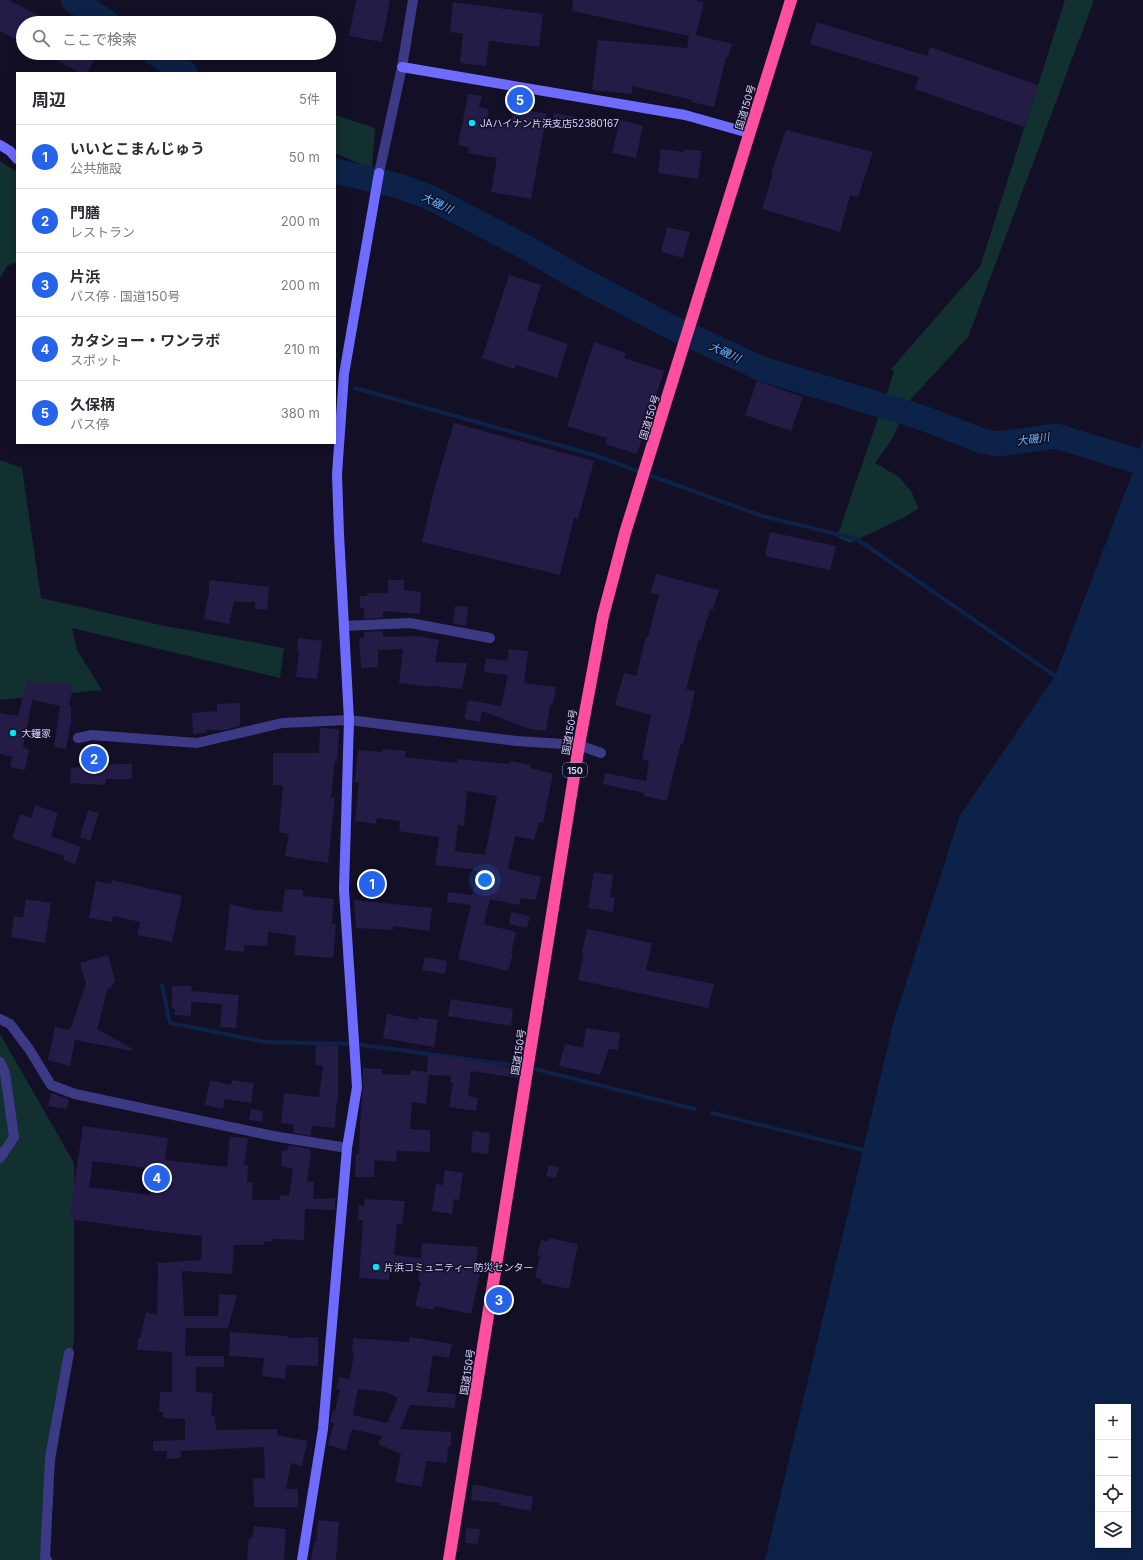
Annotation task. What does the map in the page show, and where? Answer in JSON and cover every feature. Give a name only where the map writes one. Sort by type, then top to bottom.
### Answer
[{"type":"highway","name":"国道150号","points":[[449,1560],[578,745],[603,616],[625,533],[791,0]]},
{"type":"street","points":[[302,1560],[323,1429],[347,1148],[357,1087],[344,890],[349,720],[337,474],[339,373],[402,67],[412,0]]},
{"type":"street","points":[[402,67],[685,115],[749,132]]},
{"type":"street","points":[[0,145],[10,151],[16,158]]},
{"type":"street","points":[[344,626],[410,623],[490,638]]},
{"type":"street","points":[[78,738],[92,735],[197,743],[282,723],[349,720],[516,741],[578,745],[601,753]]},
{"type":"street","points":[[0,1019],[10,1024],[51,1085],[75,1094],[274,1136],[347,1148]]},
{"type":"street","points":[[0,1062],[5,1072],[14,1137],[0,1158]]},
{"type":"street","points":[[47,1560],[45,1558],[50,1458],[69,1352]]},
{"type":"green space","points":[[1065,0],[1094,0],[968,337],[911,399],[892,439],[875,463],[899,477],[911,491],[919,508],[905,517],[850,543],[837,537],[894,372],[891,369],[980,267]]},
{"type":"green space","points":[[336,115],[375,128],[372,169],[336,153]]},
{"type":"green space","points":[[0,161],[16,171],[16,262],[7,266],[0,278]]},
{"type":"green space","points":[[0,460],[22,468],[41,598],[160,625],[284,648],[280,678],[72,628],[77,650],[102,690],[0,700]]},
{"type":"green space","points":[[0,1034],[74,1163],[74,1340],[40,1560],[0,1560]]},
{"type":"water","points":[[1143,436],[1143,1560],[765,1560],[894,1020],[960,815],[1055,676],[1137,461]]},
{"type":"building","points":[[0,0],[9,0],[40,16],[16,16],[16,39],[0,31]]},
{"type":"building","points":[[356,0],[390,0],[382,42],[349,36]]},
{"type":"building","points":[[573,0],[694,0],[704,2],[696,35],[732,44],[728,58],[726,57],[714,107],[691,102],[692,100],[632,86],[632,94],[592,90],[598,40],[687,48],[689,36],[572,11]]},
{"type":"building","points":[[453,2],[543,14],[539,47],[489,41],[486,66],[460,63],[463,34],[450,32]]},
{"type":"building","points":[[817,22],[927,56],[930,47],[1038,85],[1024,127],[915,89],[919,77],[810,44]]},
{"type":"building","points":[[56,60],[94,60],[88,72],[79,72]]},
{"type":"building","points":[[468,94],[482,96],[479,107],[489,109],[487,120],[511,124],[514,108],[547,114],[531,199],[491,192],[497,158],[468,153],[469,148],[458,145]]},
{"type":"building","points":[[554,113],[577,117],[574,129],[551,125]]},
{"type":"building","points":[[620,120],[643,126],[636,158],[612,153]]},
{"type":"building","points":[[786,130],[873,152],[858,197],[850,195],[840,232],[762,209],[773,173],[771,173]]},
{"type":"building","points":[[661,149],[684,152],[684,149],[702,151],[698,179],[658,173]]},
{"type":"building","points":[[667,227],[690,232],[683,258],[661,252]]},
{"type":"building","points":[[509,275],[541,285],[527,330],[568,344],[557,378],[516,365],[514,369],[482,358]]},
{"type":"building","points":[[594,342],[626,353],[624,358],[664,371],[637,454],[605,444],[607,438],[567,426]]},
{"type":"building","points":[[757,381],[803,397],[791,431],[745,415]]},
{"type":"building","points":[[454,423],[594,461],[578,519],[574,518],[560,575],[422,542],[434,490]]},
{"type":"building","points":[[770,532],[836,546],[830,570],[765,556]]},
{"type":"building","points":[[656,574],[719,590],[713,610],[710,609],[701,640],[699,640],[686,689],[695,691],[683,744],[681,743],[667,801],[644,796],[644,793],[603,784],[605,773],[646,781],[649,761],[642,759],[651,715],[615,705],[624,673],[636,676],[659,595],[650,593]]},
{"type":"building","points":[[209,580],[269,587],[267,610],[255,609],[255,602],[234,602],[229,624],[204,619],[209,596]]},
{"type":"building","points":[[388,580],[404,580],[404,590],[421,592],[420,614],[383,611],[383,618],[364,619],[364,608],[360,608],[360,596],[367,596],[367,593],[388,593]]},
{"type":"building","points":[[455,606],[468,607],[466,626],[453,624]]},
{"type":"building","points":[[383,631],[383,637],[419,636],[439,640],[435,662],[467,663],[462,689],[399,683],[403,649],[378,650],[378,667],[361,668],[359,638],[364,638],[364,632]]},
{"type":"building","points":[[298,638],[322,641],[317,679],[296,677],[299,652],[297,652]]},
{"type":"building","points":[[509,649],[528,651],[524,683],[556,687],[553,705],[550,705],[546,731],[530,729],[482,711],[480,722],[464,719],[468,700],[501,706],[508,675],[484,672],[486,658],[507,661]]},
{"type":"building","points":[[27,680],[50,685],[50,681],[73,686],[69,706],[71,706],[71,722],[66,749],[54,747],[60,706],[32,700],[23,747],[29,750],[25,770],[10,767],[12,757],[0,754],[0,713],[18,716]]},
{"type":"building","points":[[240,703],[240,726],[224,730],[206,730],[207,733],[193,734],[192,713],[217,711],[217,704]]},
{"type":"building","points":[[320,728],[339,729],[337,761],[335,761],[331,798],[335,798],[328,863],[285,856],[289,834],[279,832],[283,785],[273,785],[273,753],[319,753]]},
{"type":"building","points":[[383,749],[406,751],[405,757],[457,763],[458,759],[510,764],[510,761],[531,765],[530,768],[553,774],[543,823],[539,822],[534,840],[515,836],[508,869],[541,877],[536,900],[521,898],[519,905],[490,899],[484,924],[516,932],[511,953],[513,954],[508,971],[458,959],[471,905],[447,902],[448,892],[472,895],[478,870],[435,865],[439,838],[399,831],[400,821],[377,818],[376,824],[355,821],[359,783],[355,782],[358,750],[382,752]],"holes":[[[467,791],[497,796],[485,855],[455,851],[458,825],[464,826]]]},
{"type":"building","points":[[132,764],[132,779],[106,779],[105,785],[70,783],[71,768]]},
{"type":"building","points":[[35,805],[58,813],[51,836],[81,847],[75,864],[63,860],[64,856],[12,838],[20,814],[31,818]]},
{"type":"building","points":[[88,810],[99,813],[90,841],[80,837]]},
{"type":"building","points":[[594,872],[613,875],[610,897],[615,898],[613,912],[588,908]]},
{"type":"building","points":[[112,880],[182,896],[172,942],[137,935],[140,922],[113,916],[112,922],[89,918],[96,881],[111,884]]},
{"type":"building","points":[[285,889],[303,890],[303,896],[334,899],[332,924],[336,924],[333,958],[294,955],[296,936],[268,932],[267,946],[244,945],[244,952],[225,950],[230,904],[256,910],[282,912]]},
{"type":"building","points":[[26,899],[51,903],[45,943],[11,937],[14,916],[23,918]]},
{"type":"building","points":[[354,900],[432,908],[429,931],[393,926],[393,930],[356,928]]},
{"type":"building","points":[[511,912],[530,916],[527,928],[509,924]]},
{"type":"building","points":[[587,929],[652,943],[646,970],[714,984],[708,1008],[578,980],[584,953],[582,953]]},
{"type":"building","points":[[108,955],[115,980],[111,989],[108,988],[97,1029],[133,1049],[132,1051],[75,1040],[70,1066],[48,1060],[55,1027],[70,1030],[86,984],[80,963]]},
{"type":"building","points":[[425,957],[447,961],[445,974],[422,970]]},
{"type":"building","points":[[172,986],[192,986],[191,991],[239,995],[236,1028],[220,1027],[222,1004],[191,1002],[191,1016],[175,1015],[175,1009],[172,1009]]},
{"type":"building","points":[[451,999],[513,1009],[511,1026],[448,1016]]},
{"type":"building","points":[[387,1014],[418,1020],[418,1017],[438,1020],[434,1047],[383,1038]]},
{"type":"building","points":[[586,1028],[620,1033],[618,1050],[609,1049],[600,1075],[559,1066],[565,1044],[583,1048]]},
{"type":"building","points":[[316,1045],[338,1046],[338,1095],[335,1128],[312,1126],[311,1136],[293,1133],[294,1125],[281,1123],[284,1093],[319,1097],[323,1066],[315,1065]]},
{"type":"building","points":[[428,1055],[480,1061],[520,1070],[518,1078],[471,1071],[468,1096],[478,1098],[476,1111],[449,1107],[453,1083],[450,1082],[451,1076],[429,1075],[426,1104],[412,1102],[410,1129],[430,1130],[430,1152],[397,1151],[396,1162],[375,1160],[374,1177],[355,1177],[356,1154],[359,1154],[363,1068],[382,1069],[382,1074],[410,1075],[411,1070],[427,1072]]},
{"type":"building","points":[[210,1080],[231,1085],[232,1080],[254,1083],[251,1103],[225,1099],[223,1109],[205,1105]]},
{"type":"building","points":[[51,1093],[69,1099],[67,1109],[48,1106]]},
{"type":"building","points":[[251,1109],[263,1111],[262,1122],[249,1120]]},
{"type":"building","points":[[83,1126],[168,1138],[165,1160],[227,1167],[230,1137],[248,1138],[244,1165],[248,1165],[247,1182],[253,1182],[252,1200],[280,1200],[280,1195],[289,1196],[293,1169],[281,1166],[282,1150],[286,1151],[290,1145],[310,1149],[311,1153],[307,1181],[314,1182],[313,1199],[335,1198],[335,1210],[305,1209],[304,1240],[272,1239],[272,1241],[264,1242],[264,1245],[234,1245],[232,1274],[182,1271],[184,1316],[218,1316],[219,1294],[237,1295],[228,1328],[186,1328],[185,1356],[224,1356],[224,1367],[196,1367],[196,1392],[213,1393],[211,1416],[215,1416],[216,1430],[277,1429],[277,1435],[307,1441],[302,1466],[291,1463],[286,1489],[298,1489],[298,1507],[254,1507],[253,1479],[265,1478],[264,1447],[181,1451],[181,1458],[167,1459],[167,1451],[153,1451],[153,1441],[185,1440],[185,1419],[163,1418],[163,1412],[159,1412],[160,1392],[172,1392],[172,1352],[137,1350],[138,1338],[140,1338],[146,1312],[157,1315],[157,1263],[201,1260],[202,1236],[69,1219]],"holes":[[[93,1161],[153,1169],[150,1195],[89,1187]]]},
{"type":"building","points":[[473,1131],[490,1133],[488,1154],[471,1152]]},
{"type":"building","points":[[549,1165],[559,1167],[556,1178],[546,1176]]},
{"type":"building","points":[[445,1170],[463,1173],[459,1200],[454,1199],[452,1214],[432,1211],[436,1184],[443,1185]]},
{"type":"building","points":[[365,1199],[405,1201],[402,1225],[397,1224],[394,1255],[421,1258],[422,1243],[478,1247],[475,1273],[480,1274],[471,1314],[434,1306],[433,1310],[415,1306],[421,1282],[418,1281],[419,1271],[390,1269],[389,1280],[359,1278],[363,1220],[358,1220],[359,1205],[364,1206]]},
{"type":"building","points":[[549,1238],[578,1244],[569,1289],[541,1283],[542,1279],[535,1277],[540,1256],[537,1255],[541,1240],[548,1242]]},
{"type":"building","points":[[230,1332],[288,1336],[288,1338],[318,1337],[318,1366],[286,1365],[285,1379],[262,1376],[264,1358],[229,1356]]},
{"type":"building","points":[[410,1337],[452,1344],[449,1358],[433,1355],[427,1392],[456,1394],[455,1408],[410,1405],[400,1429],[451,1432],[451,1446],[448,1446],[447,1463],[426,1461],[422,1487],[395,1482],[401,1454],[378,1444],[382,1436],[352,1429],[346,1450],[328,1445],[334,1423],[330,1421],[333,1410],[335,1411],[340,1389],[336,1389],[339,1377],[350,1379],[354,1353],[352,1353],[353,1338],[409,1342]],"holes":[[[358,1389],[385,1392],[398,1398],[387,1423],[353,1415]]]},
{"type":"building","points":[[473,1485],[486,1486],[533,1497],[531,1511],[499,1505],[500,1503],[471,1500]]},
{"type":"building","points":[[318,1520],[339,1522],[336,1560],[311,1560],[314,1542],[316,1542]]},
{"type":"building","points":[[254,1526],[286,1529],[284,1560],[247,1560],[249,1538],[252,1538]]},
{"type":"building","points":[[466,1528],[480,1529],[478,1544],[465,1543]]},
{"type":"waterway","name":"大磯川","points":[[73,0],[97,16]]},
{"type":"waterway","name":"大磯川","points":[[166,60],[184,72]]},
{"type":"waterway","name":"大磯川","points":[[336,171],[399,186],[431,198],[527,248],[575,276],[667,325],[762,369],[923,418],[982,441],[998,444],[1056,436],[1137,461]]},
{"type":"waterway","points":[[355,388],[594,455],[762,516],[857,539],[1055,676]]},
{"type":"waterway","points":[[162,985],[170,1023],[265,1042],[354,1044],[527,1067],[695,1109]]},
{"type":"waterway","points":[[712,1113],[863,1150]]},
{"type":"place","name":"久保柄","points":[[520,100]]},
{"type":"place","name":"JAハイナン片浜支店52380167","points":[[472,123]]},
{"type":"place","name":"大鐘家","points":[[13,733]]},
{"type":"place","name":"門膳","points":[[94,759]]},
{"type":"place","name":"いいとこまんじゅう","points":[[372,884]]},
{"type":"place","name":"カタショー・ワンラボ","points":[[157,1178]]},
{"type":"place","name":"片浜コミュニティー防災センター","points":[[376,1267]]},
{"type":"place","name":"片浜","points":[[499,1300]]}]
